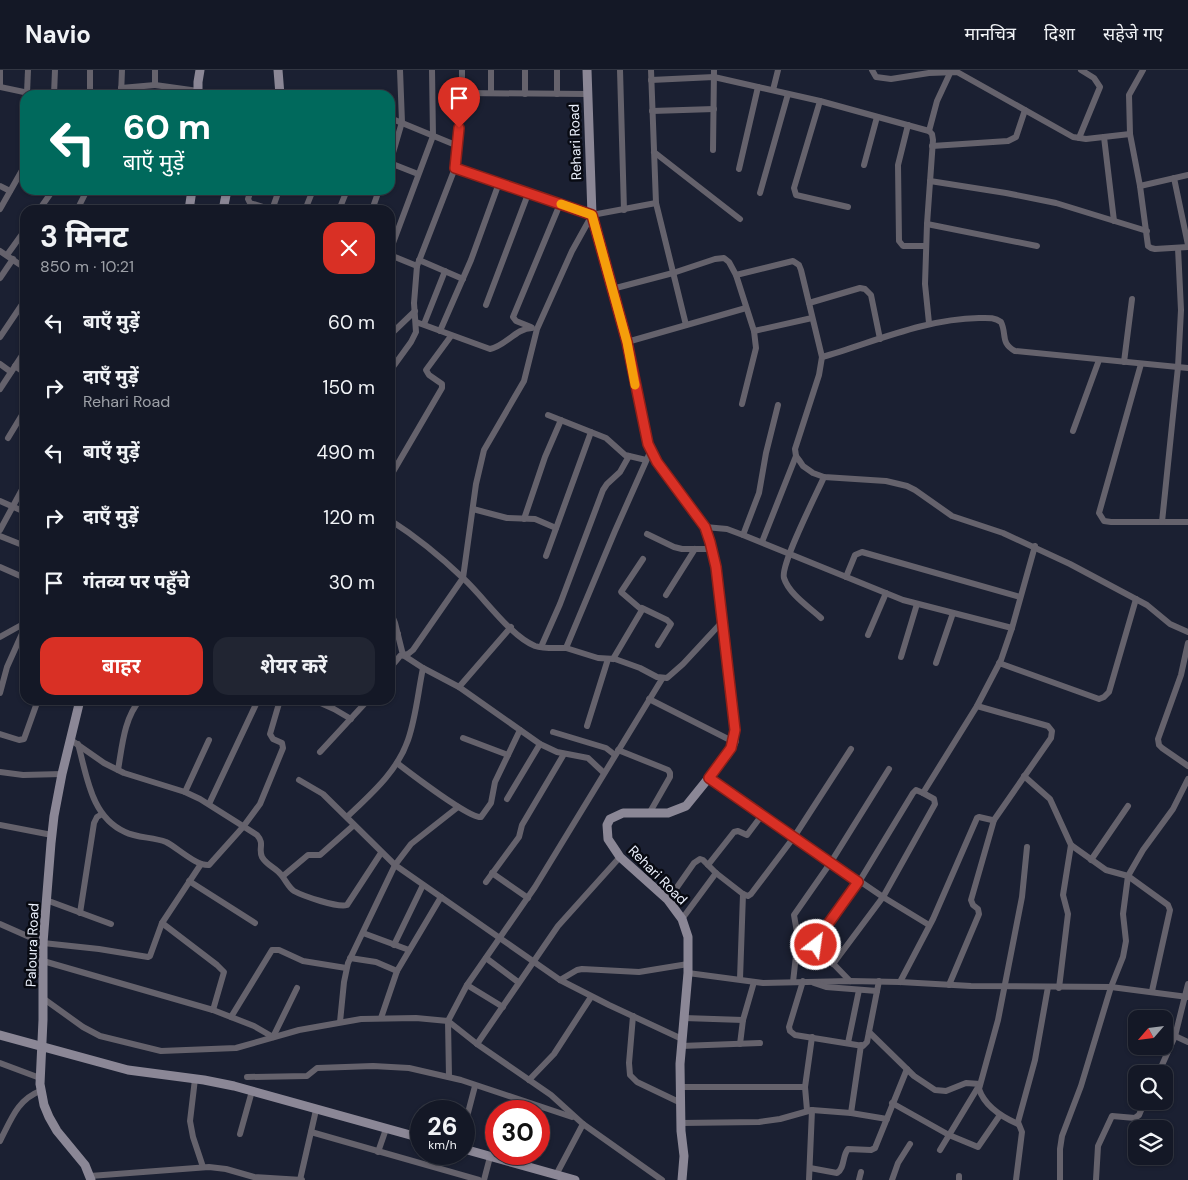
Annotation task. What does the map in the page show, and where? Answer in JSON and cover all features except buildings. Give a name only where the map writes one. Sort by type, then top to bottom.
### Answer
[{"type":"main road","points":[[198,90],[200,70]]},
{"type":"main road","points":[[278,70],[280,90]]},
{"type":"main road","name":"Rehari Road","points":[[587,70],[592,215],[627,342],[635,386],[651,450],[657,462],[705,527],[712,549],[716,567],[735,730],[734,742],[728,754],[686,806],[668,813],[623,813],[610,819],[606,825],[608,840],[620,857],[668,900],[682,919],[688,937],[688,969],[680,1087],[684,1156],[682,1180]]},
{"type":"main road","name":"Paloura Road","points":[[79,705],[74,742],[62,774],[52,835],[43,943],[44,999],[40,1091],[49,1118],[57,1131],[79,1156],[90,1178]]},
{"type":"main road","points":[[0,1035],[128,1070],[220,1083],[410,1135]]},
{"type":"main road","points":[[519,1165],[575,1180]]},
{"type":"street","points":[[0,70],[0,87],[20,91]]},
{"type":"street","points":[[27,90],[28,70]]},
{"type":"street","points":[[54,90],[55,70]]},
{"type":"street","points":[[90,70],[90,90]]},
{"type":"street","points":[[121,90],[122,70]]},
{"type":"street","points":[[155,70],[155,85]]},
{"type":"street","points":[[395,146],[402,122],[400,70]]},
{"type":"street","points":[[395,237],[433,136],[432,70]]},
{"type":"street","points":[[395,364],[414,337],[418,263],[455,168],[462,93],[462,70]]},
{"type":"street","points":[[491,70],[491,93]]},
{"type":"street","points":[[525,70],[525,94]]},
{"type":"street","points":[[557,70],[557,94]]},
{"type":"street","points":[[620,70],[624,210]]},
{"type":"street","points":[[651,70],[656,203],[686,325]]},
{"type":"street","points":[[773,90],[778,70]]},
{"type":"street","points":[[872,70],[876,77],[886,79],[929,72],[951,71],[962,75],[1067,134],[1079,138],[1130,134]]},
{"type":"street","points":[[1079,138],[1100,86],[1094,78],[1081,70]]},
{"type":"street","points":[[1143,70],[1129,95],[1130,134],[1140,186],[1147,242],[1151,248],[1188,246],[1174,178]]},
{"type":"street","points":[[929,131],[938,101],[951,71]]},
{"type":"street","points":[[651,80],[714,73],[758,87],[820,101],[929,131],[933,137],[927,224],[925,297],[930,323]]},
{"type":"street","points":[[713,150],[714,73]]},
{"type":"street","points":[[127,90],[155,85],[182,90]]},
{"type":"street","points":[[740,169],[758,87]]},
{"type":"street","points":[[462,93],[587,94]]},
{"type":"street","points":[[760,193],[788,94]]},
{"type":"street","points":[[820,101],[794,192],[796,195],[848,207]]},
{"type":"street","points":[[652,111],[714,109]]},
{"type":"street","points":[[932,146],[1008,142],[1016,137],[1025,110]]},
{"type":"street","points":[[864,165],[876,117]]},
{"type":"street","points":[[395,120],[458,146]]},
{"type":"street","points":[[908,125],[898,165],[899,241],[903,246],[926,246]]},
{"type":"street","points":[[1104,137],[1114,221]]},
{"type":"street","points":[[654,152],[740,219]]},
{"type":"street","points":[[395,165],[418,174]]},
{"type":"street","points":[[455,168],[592,215],[656,203]]},
{"type":"street","points":[[0,209],[20,174]]},
{"type":"street","points":[[1140,186],[1188,175]]},
{"type":"street","points":[[930,181],[1056,203],[1147,231]]},
{"type":"street","points":[[440,331],[463,279],[498,183]]},
{"type":"street","points":[[0,186],[10,191]]},
{"type":"street","points":[[486,305],[528,194]]},
{"type":"street","points":[[249,195],[250,203],[257,205]]},
{"type":"street","points":[[534,328],[516,321],[513,317],[560,204]]},
{"type":"street","points":[[395,663],[403,655],[413,650],[463,578],[478,470],[484,450],[524,381],[534,328],[592,215]]},
{"type":"street","points":[[927,224],[1037,246]]},
{"type":"street","points":[[0,278],[20,239]]},
{"type":"street","points":[[1162,522],[1178,367],[1180,310],[1178,248]]},
{"type":"street","points":[[0,250],[20,264]]},
{"type":"street","points":[[395,256],[445,271],[463,279]]},
{"type":"street","points":[[612,289],[720,258],[724,258],[729,262],[736,275],[754,331],[756,354],[742,404]]},
{"type":"street","points":[[736,275],[788,262],[796,263],[801,270],[822,357],[819,375],[796,443],[796,456],[762,542]]},
{"type":"street","points":[[424,324],[445,271]]},
{"type":"street","points":[[809,303],[865,288],[871,295],[880,339]]},
{"type":"street","points":[[1124,362],[1132,299]]},
{"type":"street","points":[[0,337],[20,307]]},
{"type":"street","points":[[627,342],[746,308]]},
{"type":"street","points":[[395,330],[414,310]]},
{"type":"street","points":[[754,331],[812,318]]},
{"type":"street","points":[[822,357],[930,323],[963,318],[993,318],[1001,322],[1005,343],[1015,351],[1188,368]]},
{"type":"street","points":[[416,322],[490,349],[500,345],[523,329],[534,328]]},
{"type":"street","points":[[395,468],[442,388],[442,384],[429,375],[426,370],[451,336]]},
{"type":"street","points":[[0,389],[20,358]]},
{"type":"street","points":[[1073,431],[1099,360]]},
{"type":"street","points":[[0,364],[20,371]]},
{"type":"street","points":[[1141,364],[1099,513],[1104,520],[1110,522],[1188,522]]},
{"type":"street","points":[[743,535],[759,493],[766,453],[778,404]]},
{"type":"street","points":[[548,415],[610,440],[621,452],[629,456],[646,460]]},
{"type":"street","points":[[8,438],[20,418]]},
{"type":"street","points":[[524,519],[545,457],[561,420]]},
{"type":"street","points":[[546,556],[591,432]]},
{"type":"street","points":[[566,648],[651,450]]},
{"type":"street","points":[[541,647],[560,604],[603,490],[620,472],[629,456]]},
{"type":"street","points":[[796,456],[803,466],[813,473],[824,477],[886,482],[907,486],[952,516],[1003,533],[1034,546],[1147,605],[1170,624],[1188,632]]},
{"type":"street","points":[[821,618],[792,591],[783,573],[824,477]]},
{"type":"street","points":[[0,530],[20,493]]},
{"type":"street","points":[[0,500],[20,510]]},
{"type":"street","points":[[473,509],[498,517],[535,519],[556,528]]},
{"type":"street","points":[[395,524],[463,578],[511,628],[531,643],[541,647],[566,648],[598,658],[610,659],[640,668],[662,679]]},
{"type":"street","points":[[705,527],[726,529],[743,535],[917,604],[1012,628]]},
{"type":"street","points":[[647,534],[674,547],[712,549]]},
{"type":"street","points":[[0,536],[20,544]]},
{"type":"street","points":[[923,793],[976,706],[999,663],[1012,628],[1034,546]]},
{"type":"street","points":[[666,595],[695,549]]},
{"type":"street","points":[[846,576],[855,555],[862,552],[1020,597]]},
{"type":"street","points":[[642,559],[621,592],[642,608],[667,620],[671,624],[658,645]]},
{"type":"street","points":[[0,567],[20,576]]},
{"type":"street","points":[[868,635],[886,593]]},
{"type":"street","points":[[999,663],[1099,699],[1104,697],[1109,692],[1136,599]]},
{"type":"street","points":[[901,657],[917,604]]},
{"type":"street","points":[[586,726],[610,659],[641,613],[642,608]]},
{"type":"street","points":[[936,663],[953,613]]},
{"type":"street","points":[[449,1077],[448,1021],[467,985],[528,898],[662,679],[672,676],[722,622]]},
{"type":"street","points":[[395,625],[403,655],[459,687],[540,744],[564,754],[588,758],[604,773]]},
{"type":"street","points":[[0,637],[20,626]]},
{"type":"street","points":[[459,687],[511,628]]},
{"type":"street","points":[[0,692],[7,667],[20,638]]},
{"type":"street","points":[[1187,764],[1162,748],[1159,745],[1158,736],[1181,676],[1188,643]]},
{"type":"street","points":[[347,817],[383,782],[397,763],[412,728],[423,668]]},
{"type":"street","points":[[649,699],[734,742]]},
{"type":"street","points":[[0,734],[19,740],[24,739],[36,705]]},
{"type":"street","points":[[118,770],[128,722],[136,705]]},
{"type":"street","points":[[209,804],[256,705]]},
{"type":"street","points":[[74,742],[95,802],[102,814],[117,828],[126,833],[165,842],[207,866],[212,863],[243,826],[262,800],[283,748],[282,743],[273,739],[270,734],[279,705]]},
{"type":"street","points":[[325,705],[351,719]]},
{"type":"street","points":[[320,752],[364,705]]},
{"type":"street","points":[[949,985],[979,914],[978,909],[970,900],[994,820],[1051,738],[1051,728],[1048,726],[976,706]]},
{"type":"street","points":[[397,763],[477,818],[484,814],[491,803],[495,782],[520,730]]},
{"type":"street","points":[[553,732],[668,770],[670,777],[650,812]]},
{"type":"street","points":[[463,738],[508,754]]},
{"type":"street","points":[[185,792],[209,740]]},
{"type":"street","points":[[74,742],[118,770],[185,792],[209,804],[243,826],[260,838],[262,858],[283,876],[291,889],[295,891],[344,906],[349,902],[381,852]]},
{"type":"street","points":[[507,799],[540,744]]},
{"type":"street","points":[[668,900],[697,860],[703,860],[743,894],[748,896],[755,891],[794,837],[851,749]]},
{"type":"street","points":[[486,882],[519,837],[522,825],[564,754]]},
{"type":"street","points":[[793,982],[798,938],[794,915],[831,862],[889,769]]},
{"type":"street","points":[[0,772],[23,775],[62,774]]},
{"type":"street","points":[[1024,776],[1050,799],[1071,844],[1106,870],[1128,876],[1166,902],[1170,910],[1152,992]]},
{"type":"street","points":[[709,778],[858,882],[930,925]]},
{"type":"street","points":[[1060,1180],[1061,1139],[1091,1057],[1111,987],[1123,957],[1126,941],[1123,914],[1128,876],[1143,850],[1173,810],[1188,779]]},
{"type":"street","points":[[299,780],[323,794],[395,865],[560,980],[682,1042],[760,1043]]},
{"type":"street","points":[[833,964],[883,897],[935,804],[934,799],[916,790],[913,792],[858,882],[816,942],[819,949],[833,964],[850,981]]},
{"type":"street","points":[[340,1022],[346,968],[395,865],[410,844],[458,806]]},
{"type":"street","points":[[1091,860],[1128,806]]},
{"type":"street","points":[[80,913],[94,823],[97,817],[102,814]]},
{"type":"street","points":[[708,865],[734,832],[738,831],[747,835],[762,815]]},
{"type":"street","points":[[900,982],[930,925],[977,818],[994,820]]},
{"type":"street","points":[[0,824],[52,835]]},
{"type":"street","points":[[283,876],[308,855],[320,854],[354,825]]},
{"type":"street","points":[[1058,988],[1068,914],[1063,895],[1071,844]]},
{"type":"street","points":[[940,1150],[980,1084],[995,1033],[1022,897],[1027,847]]},
{"type":"street","points":[[478,1044],[532,961],[558,926],[620,857]]},
{"type":"street","points":[[0,924],[43,943],[99,949],[145,958],[150,956],[162,923],[201,864]]},
{"type":"street","points":[[492,873],[528,898]]},
{"type":"street","points":[[682,919],[716,873]]},
{"type":"street","points":[[189,881],[255,924]]},
{"type":"street","points":[[394,944],[423,885]]},
{"type":"street","points":[[740,979],[743,894]]},
{"type":"street","points":[[381,1018],[398,971],[441,897]]},
{"type":"street","points":[[46,900],[111,924]]},
{"type":"street","points":[[162,923],[224,972],[213,1010]]},
{"type":"street","points":[[363,933],[409,950]]},
{"type":"street","points":[[231,1017],[272,950],[279,950],[303,961],[346,968]]},
{"type":"street","points":[[350,958],[376,962],[398,971]]},
{"type":"street","points":[[486,958],[518,982]]},
{"type":"street","points":[[43,961],[213,1010],[254,1026],[273,1037]]},
{"type":"street","points":[[560,980],[582,969],[639,972],[688,969],[754,982],[850,981],[1058,988],[1111,987],[1186,997]]},
{"type":"street","points":[[807,981],[826,987],[877,990]]},
{"type":"street","points":[[807,981],[789,1027],[790,1030],[795,1035],[861,1045],[866,1044],[879,982]]},
{"type":"street","points":[[740,1044],[742,1020],[754,982]]},
{"type":"street","points":[[1162,1065],[1175,1036],[1188,984]]},
{"type":"street","points":[[467,985],[503,1007]]},
{"type":"street","points":[[1018,1124],[1035,1060],[1048,987]]},
{"type":"street","points":[[273,1037],[297,988]]},
{"type":"street","points":[[848,1043],[859,990]]},
{"type":"street","points":[[529,1080],[554,1054],[591,996]]},
{"type":"street","points":[[44,999],[91,1032],[153,1050],[169,1051],[227,1049],[246,1046],[299,1030],[340,1022],[381,1018],[416,1018],[448,1021],[551,1095],[583,1124],[662,1180]]},
{"type":"street","points":[[633,1016],[629,1063],[630,1075],[636,1082],[681,1103]]},
{"type":"street","points":[[684,1018],[742,1020]]},
{"type":"street","points":[[869,1032],[922,1083],[934,1090],[946,1091],[966,1084],[980,1084]]},
{"type":"street","points":[[1175,1036],[1188,1042]]},
{"type":"street","points":[[809,1180],[810,1110],[805,1087],[812,1037]]},
{"type":"street","points":[[851,1113],[861,1045]]},
{"type":"street","points":[[0,1063],[40,1078]]},
{"type":"street","points":[[247,1077],[307,1076],[316,1068],[373,1066],[409,1068],[449,1077],[576,1118]]},
{"type":"street","points":[[810,1168],[839,1172],[845,1152],[848,1149],[871,1150],[875,1148],[907,1069]]},
{"type":"street","points":[[195,1079],[190,1120],[193,1137],[203,1167]]},
{"type":"street","points":[[980,1084],[980,1092],[985,1100],[1000,1115],[1018,1124],[1022,1132],[1016,1180]]},
{"type":"street","points":[[471,1100],[475,1086]]},
{"type":"street","points":[[680,1087],[805,1087]]},
{"type":"street","points":[[0,1141],[20,1104],[31,1095],[40,1091]]},
{"type":"street","points":[[240,1134],[252,1091]]},
{"type":"street","points":[[892,1103],[949,1135],[978,1147],[1000,1115]]},
{"type":"street","points":[[90,1178],[203,1167],[218,1168],[254,1177],[301,1180],[316,1110]]},
{"type":"street","points":[[681,1123],[759,1122],[780,1119],[810,1110],[851,1113],[886,1119]]},
{"type":"street","points":[[1096,1180],[1098,1148],[1112,1116],[1135,1118],[1142,1110]]},
{"type":"street","points":[[556,1175],[583,1124]]},
{"type":"street","points":[[378,1152],[386,1129]]},
{"type":"street","points":[[311,1132],[479,1180]]},
{"type":"street","points":[[892,1180],[898,1163],[910,1144]]},
{"type":"street","points":[[484,1180],[488,1165]]},
{"type":"street","points":[[859,1180],[861,1172]]},
{"type":"slow traffic","points":[[561,204],[592,215],[627,342],[635,385]]},
{"type":"route","points":[[459,128],[455,168],[592,215],[627,342],[648,444],[657,462],[705,527],[716,567],[735,730],[734,742],[728,754],[709,778],[858,882],[818,938],[816,945]]}]
